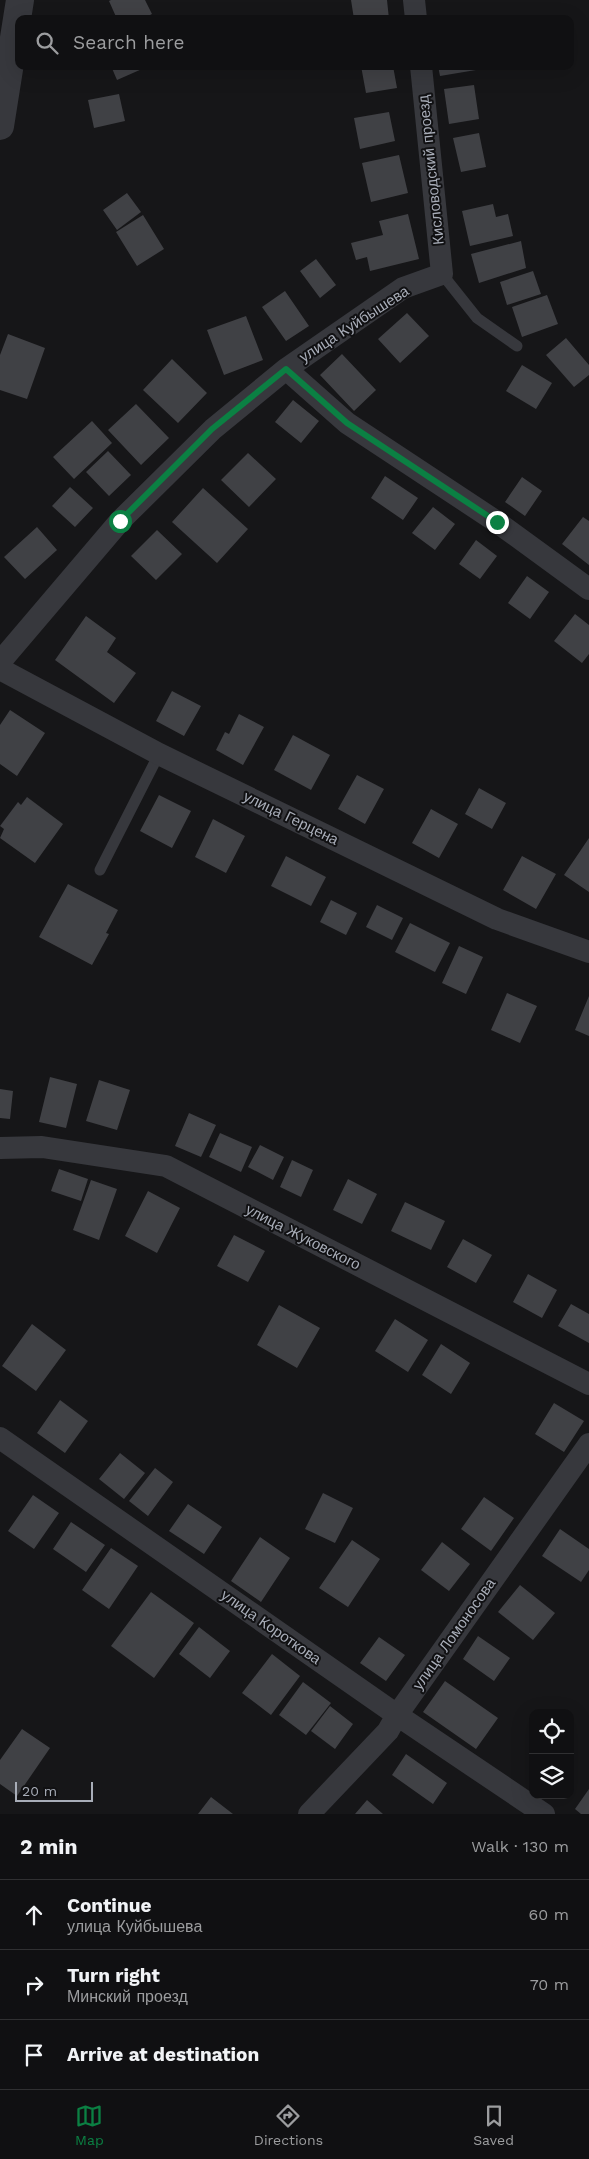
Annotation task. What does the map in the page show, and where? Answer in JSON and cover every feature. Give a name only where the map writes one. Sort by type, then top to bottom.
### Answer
[{"type":"street","points":[[18,15],[20,0]]},
{"type":"street","points":[[414,0],[416,15]]},
{"type":"street","points":[[0,126],[15,32]]},
{"type":"street","name":"Кисловодский проезд","points":[[420,70],[442,274]]},
{"type":"street","name":"улица Куйбышева","points":[[0,662],[120,521],[212,429],[286,369],[403,288],[442,274]]},
{"type":"street","points":[[286,369],[347,423],[497,522],[589,589]]},
{"type":"street","name":"улица Герцена","points":[[0,669],[159,754],[497,919],[589,952]]},
{"type":"street","name":"улица Жуковского","points":[[0,1148],[42,1147],[166,1166],[589,1384]]},
{"type":"street","name":"улица Короткова","points":[[0,1438],[397,1715],[544,1814]]},
{"type":"street","name":"улица Ломоносова","points":[[309,1814],[388,1731],[397,1715],[589,1444]]},
{"type":"lane","points":[[442,274],[477,318],[517,346]]},
{"type":"lane","points":[[100,870],[159,754]]},
{"type":"building","points":[[145,0],[152,14],[115,15],[109,1]]},
{"type":"building","points":[[351,0],[387,0],[389,15],[353,15]]},
{"type":"building","points":[[113,70],[140,70],[117,80]]},
{"type":"building","points":[[362,70],[394,70],[397,88],[366,93]]},
{"type":"building","points":[[439,70],[476,70],[440,76]]},
{"type":"building","points":[[474,85],[479,119],[449,124],[444,89]]},
{"type":"building","points":[[119,94],[125,121],[94,128],[88,100]]},
{"type":"building","points":[[389,112],[395,141],[360,149],[354,118]]},
{"type":"building","points":[[479,133],[486,167],[461,172],[453,138]]},
{"type":"building","points":[[399,155],[408,193],[371,202],[362,163]]},
{"type":"building","points":[[127,193],[141,212],[117,230],[103,210]]},
{"type":"building","points":[[493,204],[496,217],[508,214],[513,236],[470,246],[462,211]]},
{"type":"building","points":[[408,214],[419,259],[370,271],[367,257],[356,260],[351,243],[383,235],[379,221]]},
{"type":"building","points":[[143,215],[164,249],[137,266],[116,232]]},
{"type":"building","points":[[521,241],[526,268],[479,283],[471,254]]},
{"type":"building","points":[[316,259],[336,285],[320,298],[300,271]]},
{"type":"building","points":[[533,271],[541,294],[507,305],[500,282]]},
{"type":"building","points":[[285,291],[309,326],[286,341],[262,307]]},
{"type":"building","points":[[547,295],[558,324],[522,337],[512,307]]},
{"type":"building","points":[[407,313],[429,336],[400,363],[378,339]]},
{"type":"building","points":[[246,316],[263,360],[224,375],[207,330]]},
{"type":"building","points":[[8,334],[45,348],[27,399],[0,390],[0,355]]},
{"type":"building","points":[[566,338],[589,365],[589,375],[574,387],[546,355]]},
{"type":"building","points":[[342,354],[376,390],[354,411],[320,375]]},
{"type":"building","points":[[172,359],[207,393],[178,423],[143,390]]},
{"type":"building","points":[[522,365],[552,383],[536,409],[506,391]]},
{"type":"building","points":[[293,400],[319,421],[301,443],[275,422]]},
{"type":"building","points":[[136,404],[169,438],[141,465],[108,430]]},
{"type":"building","points":[[92,421],[112,443],[74,479],[53,457]]},
{"type":"building","points":[[108,451],[131,475],[109,496],[86,472]]},
{"type":"building","points":[[248,453],[276,479],[249,507],[221,480]]},
{"type":"building","points":[[385,476],[418,498],[403,520],[371,498]]},
{"type":"building","points":[[522,477],[542,491],[525,516],[505,502]]},
{"type":"building","points":[[70,487],[93,508],[75,527],[52,506]]},
{"type":"building","points":[[203,488],[248,529],[217,563],[172,522]]},
{"type":"building","points":[[433,507],[455,524],[435,550],[412,533]]},
{"type":"building","points":[[583,517],[589,521],[589,565],[562,544]]},
{"type":"building","points":[[37,527],[57,550],[25,579],[4,557]]},
{"type":"building","points":[[157,530],[182,554],[156,580],[131,556]]},
{"type":"building","points":[[476,540],[497,556],[480,579],[459,564]]},
{"type":"building","points":[[527,576],[549,592],[530,619],[508,603]]},
{"type":"building","points":[[575,614],[589,625],[589,654],[582,663],[554,641]]},
{"type":"building","points":[[86,616],[116,638],[107,652],[136,673],[114,703],[55,660]]},
{"type":"building","points":[[172,691],[201,706],[184,736],[156,721]]},
{"type":"building","points":[[10,710],[45,733],[17,776],[0,764],[0,725]]},
{"type":"building","points":[[239,714],[264,727],[243,765],[216,750],[225,732],[229,734]]},
{"type":"building","points":[[293,735],[330,755],[311,790],[274,770]]},
{"type":"building","points":[[357,775],[384,789],[365,824],[338,809]]},
{"type":"building","points":[[479,788],[506,803],[492,829],[465,814]]},
{"type":"building","points":[[159,795],[191,811],[172,848],[140,831]]},
{"type":"building","points":[[27,797],[63,824],[35,863],[0,838],[4,829],[0,826],[18,802],[21,805]]},
{"type":"building","points":[[431,809],[458,824],[439,858],[412,843]]},
{"type":"building","points":[[213,819],[245,836],[226,873],[195,857]]},
{"type":"building","points":[[589,838],[589,892],[564,875]]},
{"type":"building","points":[[286,856],[326,877],[311,906],[271,886]]},
{"type":"building","points":[[522,856],[556,874],[536,909],[503,890]]},
{"type":"building","points":[[68,884],[118,910],[106,933],[109,934],[92,965],[39,937]]},
{"type":"building","points":[[331,900],[357,913],[346,935],[320,922]]},
{"type":"building","points":[[377,905],[403,918],[392,940],[366,927]]},
{"type":"building","points":[[410,923],[450,943],[435,972],[395,952]]},
{"type":"building","points":[[459,946],[483,957],[466,994],[442,983]]},
{"type":"building","points":[[507,993],[537,1006],[520,1043],[491,1030]]},
{"type":"building","points":[[589,996],[589,1036],[575,1030]]},
{"type":"building","points":[[50,1077],[77,1084],[66,1128],[39,1122]]},
{"type":"building","points":[[99,1080],[130,1090],[117,1130],[86,1121]]},
{"type":"building","points":[[0,1089],[13,1091],[10,1119],[0,1118]]},
{"type":"building","points":[[189,1113],[216,1125],[201,1157],[175,1146]]},
{"type":"building","points":[[220,1133],[252,1147],[241,1172],[209,1157]]},
{"type":"building","points":[[260,1145],[284,1157],[273,1180],[248,1167]]},
{"type":"building","points":[[292,1160],[313,1170],[301,1197],[280,1187]]},
{"type":"building","points":[[59,1169],[88,1179],[81,1201],[51,1191]]},
{"type":"building","points":[[348,1179],[377,1194],[362,1224],[333,1210]]},
{"type":"building","points":[[91,1180],[117,1189],[99,1240],[73,1230]]},
{"type":"building","points":[[148,1191],[180,1208],[157,1253],[125,1236]]},
{"type":"building","points":[[405,1202],[445,1221],[431,1250],[391,1231]]},
{"type":"building","points":[[234,1235],[265,1251],[248,1282],[217,1266]]},
{"type":"building","points":[[463,1239],[492,1255],[476,1283],[447,1267]]},
{"type":"building","points":[[528,1274],[557,1290],[542,1318],[513,1302]]},
{"type":"building","points":[[571,1304],[589,1314],[589,1343],[558,1326]]},
{"type":"building","points":[[279,1305],[320,1328],[297,1368],[257,1345]]},
{"type":"building","points":[[395,1319],[428,1340],[408,1372],[375,1351]]},
{"type":"building","points":[[32,1324],[66,1350],[36,1391],[2,1366]]},
{"type":"building","points":[[441,1344],[470,1363],[451,1394],[422,1375]]},
{"type":"building","points":[[60,1400],[88,1421],[65,1453],[37,1433]]},
{"type":"building","points":[[554,1403],[584,1421],[564,1452],[535,1434]]},
{"type":"building","points":[[120,1453],[145,1473],[124,1499],[99,1479]]},
{"type":"building","points":[[155,1468],[173,1482],[148,1516],[129,1501]]},
{"type":"building","points":[[323,1493],[353,1508],[335,1543],[305,1529]]},
{"type":"building","points":[[33,1495],[59,1513],[34,1549],[8,1531]]},
{"type":"building","points":[[484,1497],[514,1518],[491,1551],[461,1529]]},
{"type":"building","points":[[188,1504],[222,1527],[204,1554],[169,1531]]},
{"type":"building","points":[[71,1522],[105,1545],[86,1572],[53,1549]]},
{"type":"building","points":[[560,1529],[589,1549],[589,1570],[581,1582],[542,1556]]},
{"type":"building","points":[[260,1537],[290,1558],[261,1602],[231,1581]]},
{"type":"building","points":[[352,1540],[380,1559],[348,1607],[319,1588]]},
{"type":"building","points":[[442,1542],[470,1564],[449,1591],[421,1570]]},
{"type":"building","points":[[111,1548],[138,1566],[109,1609],[82,1590]]},
{"type":"building","points":[[520,1585],[555,1613],[533,1640],[498,1612]]},
{"type":"building","points":[[151,1592],[194,1623],[154,1678],[111,1646]]},
{"type":"building","points":[[199,1627],[230,1651],[210,1678],[179,1654]]},
{"type":"building","points":[[478,1636],[510,1658],[494,1681],[463,1659]]},
{"type":"building","points":[[379,1637],[405,1655],[386,1681],[360,1663]]},
{"type":"building","points":[[272,1654],[300,1676],[271,1715],[242,1693]]},
{"type":"building","points":[[445,1681],[498,1718],[476,1749],[423,1712]]},
{"type":"building","points":[[303,1682],[331,1703],[306,1735],[279,1715]]},
{"type":"building","points":[[330,1706],[353,1724],[335,1749],[311,1731]]},
{"type":"building","points":[[22,1729],[50,1748],[17,1796],[0,1784],[0,1760]]},
{"type":"building","points":[[406,1754],[447,1783],[433,1804],[392,1775]]},
{"type":"building","points":[[589,1789],[589,1814],[581,1814],[575,1809]]},
{"type":"building","points":[[211,1797],[233,1814],[198,1814]]},
{"type":"building","points":[[367,1800],[383,1814],[355,1814]]},
{"type":"route","points":[[120,521],[212,429],[286,369],[347,423],[497,522]]}]
